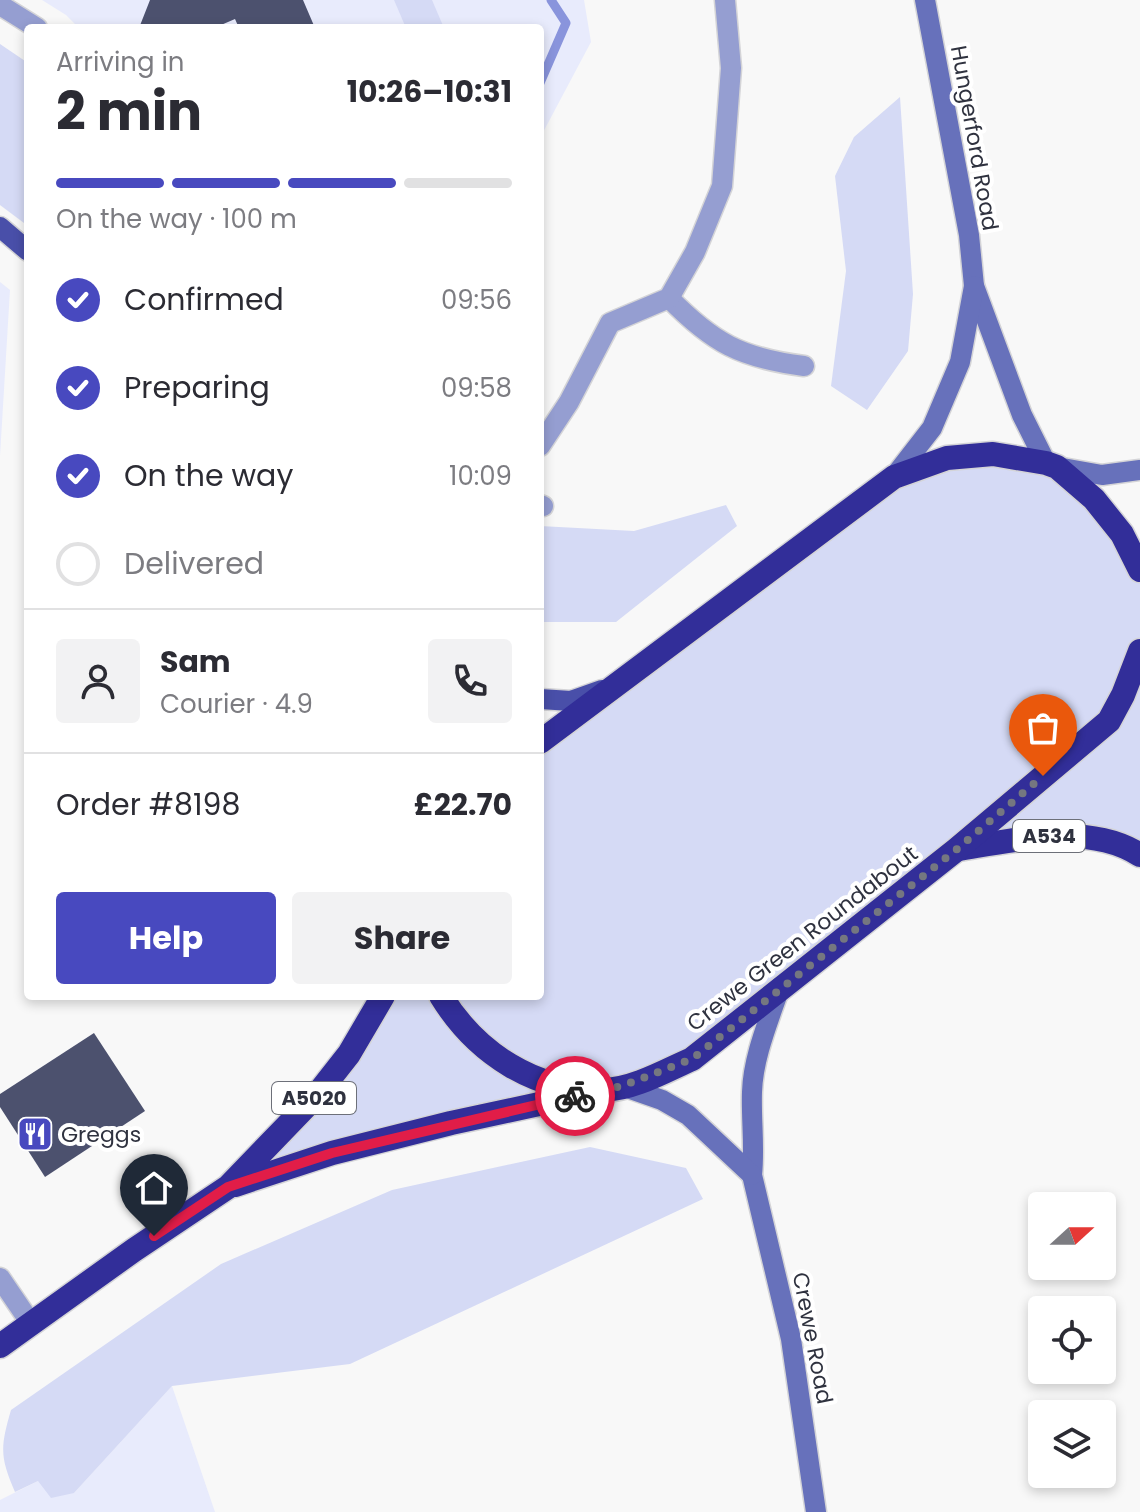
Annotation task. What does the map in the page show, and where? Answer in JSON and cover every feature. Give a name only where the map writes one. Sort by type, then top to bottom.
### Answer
[{"type":"highway","points":[[544,739],[894,477],[947,458],[993,454],[1051,465],[1094,499],[1122,534],[1140,570]]},
{"type":"highway","name":"Crewe Green Roundabout","points":[[444,1000],[469,1034],[500,1060],[541,1080],[613,1088],[692,1059],[956,850],[1109,721],[1140,651]]},
{"type":"highway","name":"A534","points":[[956,850],[1039,836],[1063,836],[1109,841],[1140,855]]},
{"type":"highway","name":"A5020","points":[[0,1346],[30,1322],[228,1187],[316,1096],[349,1054],[381,1000]]},
{"type":"highway","name":"A5020","points":[[228,1187],[332,1153],[451,1123],[613,1088]]},
{"type":"main road","points":[[0,227],[24,248]]},
{"type":"main road","points":[[544,699],[571,701],[616,685]]},
{"type":"street","points":[[544,440],[569,402],[610,323],[669,298],[695,252],[722,186],[731,68],[725,0]]},
{"type":"street","name":"Hungerford Road","points":[[925,0],[969,235],[974,286],[1022,415],[1051,465]]},
{"type":"street","points":[[0,5],[31,24]]},
{"type":"street","name":"Hungerford Road","points":[[894,477],[932,428],[960,362],[974,286]]},
{"type":"street","points":[[669,298],[695,324],[724,345],[777,362],[804,366]]},
{"type":"street","points":[[1051,465],[1102,475],[1140,470]]},
{"type":"street","name":"Crewe Road","points":[[780,987],[752,1089],[752,1175],[791,1339],[816,1512]]},
{"type":"street","points":[[613,1088],[662,1100],[688,1115],[752,1175]]},
{"type":"street","points":[[0,1278],[30,1322]]},
{"type":"shaded area","points":[[42,0],[584,0],[591,42],[544,130],[544,24],[75,24]]},
{"type":"shaded area","points":[[394,0],[432,0],[442,24],[404,24]]},
{"type":"shaded area","points":[[0,44],[24,60],[24,223],[0,205]]},
{"type":"shaded area","points":[[900,97],[913,294],[908,351],[867,410],[831,386],[846,271],[835,176],[854,137]]},
{"type":"shaded area","points":[[0,282],[10,290],[0,456]]},
{"type":"shaded area","points":[[947,458],[1057,467],[1140,570],[1140,855],[1109,841],[956,850],[692,1059],[235,1181],[380,1000],[544,1000],[544,737],[894,477]]},
{"type":"shaded area","points":[[726,505],[737,526],[616,622],[544,622],[544,526],[634,531]]},
{"type":"shaded area","points":[[590,1147],[686,1168],[703,1199],[350,1364],[172,1386],[74,1493],[51,1498],[38,1481],[15,1492],[3,1452],[11,1410],[221,1264],[392,1190]]},
{"type":"shaded area","points":[[172,1386],[215,1512],[0,1512],[0,1500],[38,1481],[74,1493]]},
{"type":"building","points":[[150,0],[303,0],[313,24],[237,24],[235,19],[223,24],[141,24]]},
{"type":"building","points":[[94,1033],[145,1111],[45,1177],[0,1107],[0,1094]]},
{"type":"waterway","points":[[544,74],[566,23],[551,0]]},
{"type":"way so far","points":[[575,1096],[622,1086],[692,1059],[956,850],[1043,776]]},
{"type":"place","name":"Greggs","points":[[35,1134]]},
{"type":"route","points":[[154,1236],[228,1187],[332,1153],[575,1096]]}]
